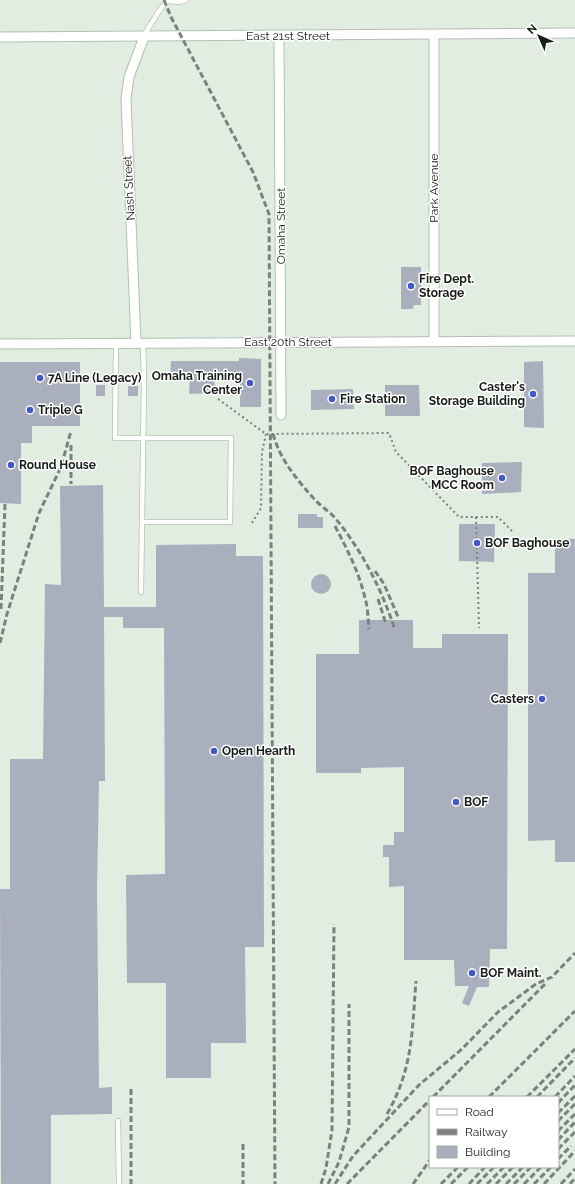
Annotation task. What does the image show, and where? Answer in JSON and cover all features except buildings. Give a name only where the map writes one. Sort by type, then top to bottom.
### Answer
[{"type":"street","name":"East 21st Street","points":[[0,37],[575,33]]},
{"type":"street","name":"Park Avenue","points":[[434,35],[434,342]]},
{"type":"street","name":"Omaha Street","points":[[279,36],[282,343],[281,415]]},
{"type":"street","name":"Nash Street","points":[[140,343],[126,99],[130,71],[144,37]]},
{"type":"street","name":"East 20th Street","points":[[0,344],[575,341]]},
{"type":"lane","points":[[144,37],[162,8],[169,0],[180,2],[186,0]]},
{"type":"lane","points":[[116,343],[116,438],[230,438],[230,522],[143,522]]},
{"type":"lane","points":[[140,343],[144,438],[141,592]]},
{"type":"lane","points":[[118,1121],[119,1184]]},
{"type":"path","points":[[218,399],[266,434],[389,434],[396,452],[459,517],[498,517],[514,533]]},
{"type":"path","points":[[252,523],[261,508],[262,452],[266,434]]},
{"type":"path","points":[[476,517],[479,628]]},
{"type":"railway","points":[[164,0],[171,17],[253,172],[269,214],[275,1184]]},
{"type":"railway","points":[[0,643],[7,614],[39,513],[61,467],[71,431]]},
{"type":"railway","points":[[273,434],[280,453],[296,478],[316,501],[336,519],[354,544],[377,584],[394,627]]},
{"type":"railway","points":[[71,445],[71,484]]},
{"type":"railway","points":[[1,609],[5,504]]},
{"type":"railway","points":[[335,526],[356,570],[362,588],[367,606],[369,629]]},
{"type":"railway","points":[[375,571],[384,584],[399,619]]},
{"type":"railway","points":[[378,599],[386,624]]},
{"type":"railway","points":[[321,1184],[326,1168],[332,1130],[334,924]]},
{"type":"railway","points":[[335,1184],[353,1156],[419,1085],[462,1049],[498,1012],[536,984],[552,977],[575,953]]},
{"type":"railway","points":[[387,1114],[396,1097],[407,1065],[412,1033],[416,981]]},
{"type":"railway","points":[[434,1096],[547,982]]},
{"type":"railway","points":[[328,1184],[339,1162],[349,1127],[349,1004]]},
{"type":"railway","points":[[490,1096],[575,1011]]},
{"type":"railway","points":[[528,1096],[575,1049]]},
{"type":"railway","points":[[538,1096],[575,1058]]},
{"type":"railway","points":[[556,1096],[575,1076]]},
{"type":"railway","points":[[559,1102],[575,1085]]},
{"type":"railway","points":[[131,1089],[131,1184]]},
{"type":"railway","points":[[559,1112],[575,1096]]},
{"type":"railway","points":[[347,1184],[429,1101]]},
{"type":"railway","points":[[559,1120],[575,1104]]},
{"type":"railway","points":[[559,1130],[575,1114]]},
{"type":"railway","points":[[559,1139],[575,1122]]},
{"type":"railway","points":[[559,1148],[575,1132]]},
{"type":"railway","points":[[243,1144],[243,1184]]},
{"type":"railway","points":[[559,1158],[571,1146]]},
{"type":"railway","points":[[544,1184],[575,1151]]},
{"type":"railway","points":[[413,1184],[429,1161]]},
{"type":"railway","points":[[441,1184],[457,1168]]},
{"type":"railway","points":[[451,1184],[467,1168]]},
{"type":"railway","points":[[469,1184],[484,1168]]},
{"type":"railway","points":[[477,1184],[493,1168]]},
{"type":"railway","points":[[487,1184],[503,1168]]},
{"type":"railway","points":[[496,1184],[512,1168]]},
{"type":"railway","points":[[506,1184],[522,1168]]},
{"type":"railway","points":[[514,1184],[530,1168]]},
{"type":"railway","points":[[524,1184],[540,1168]]},
{"type":"railway","points":[[534,1184],[550,1168]]},
{"type":"railway","points":[[561,1184],[575,1169]]},
{"type":"railway","points":[[570,1184],[575,1178]]},
{"type":"place","name":"Fire Dept. Storage","points":[[411,286]]},
{"type":"place","name":"7A Line (Legacy)","points":[[40,378]]},
{"type":"place","name":"Omaha Training Center","points":[[250,383]]},
{"type":"place","name":"Caster's Storage Building","points":[[533,394]]},
{"type":"place","name":"Fire Station","points":[[332,399]]},
{"type":"place","name":"Triple G","points":[[30,410]]},
{"type":"place","name":"Round House","points":[[11,465]]},
{"type":"place","name":"BOF Baghouse MCC Room","points":[[502,478]]},
{"type":"place","name":"BOF Baghouse","points":[[477,543]]},
{"type":"place","name":"Casters","points":[[542,699]]},
{"type":"place","name":"Open Hearth","points":[[214,751]]},
{"type":"place","name":"BOF","points":[[456,802]]},
{"type":"place","name":"BOF Maint.","points":[[472,973]]}]
